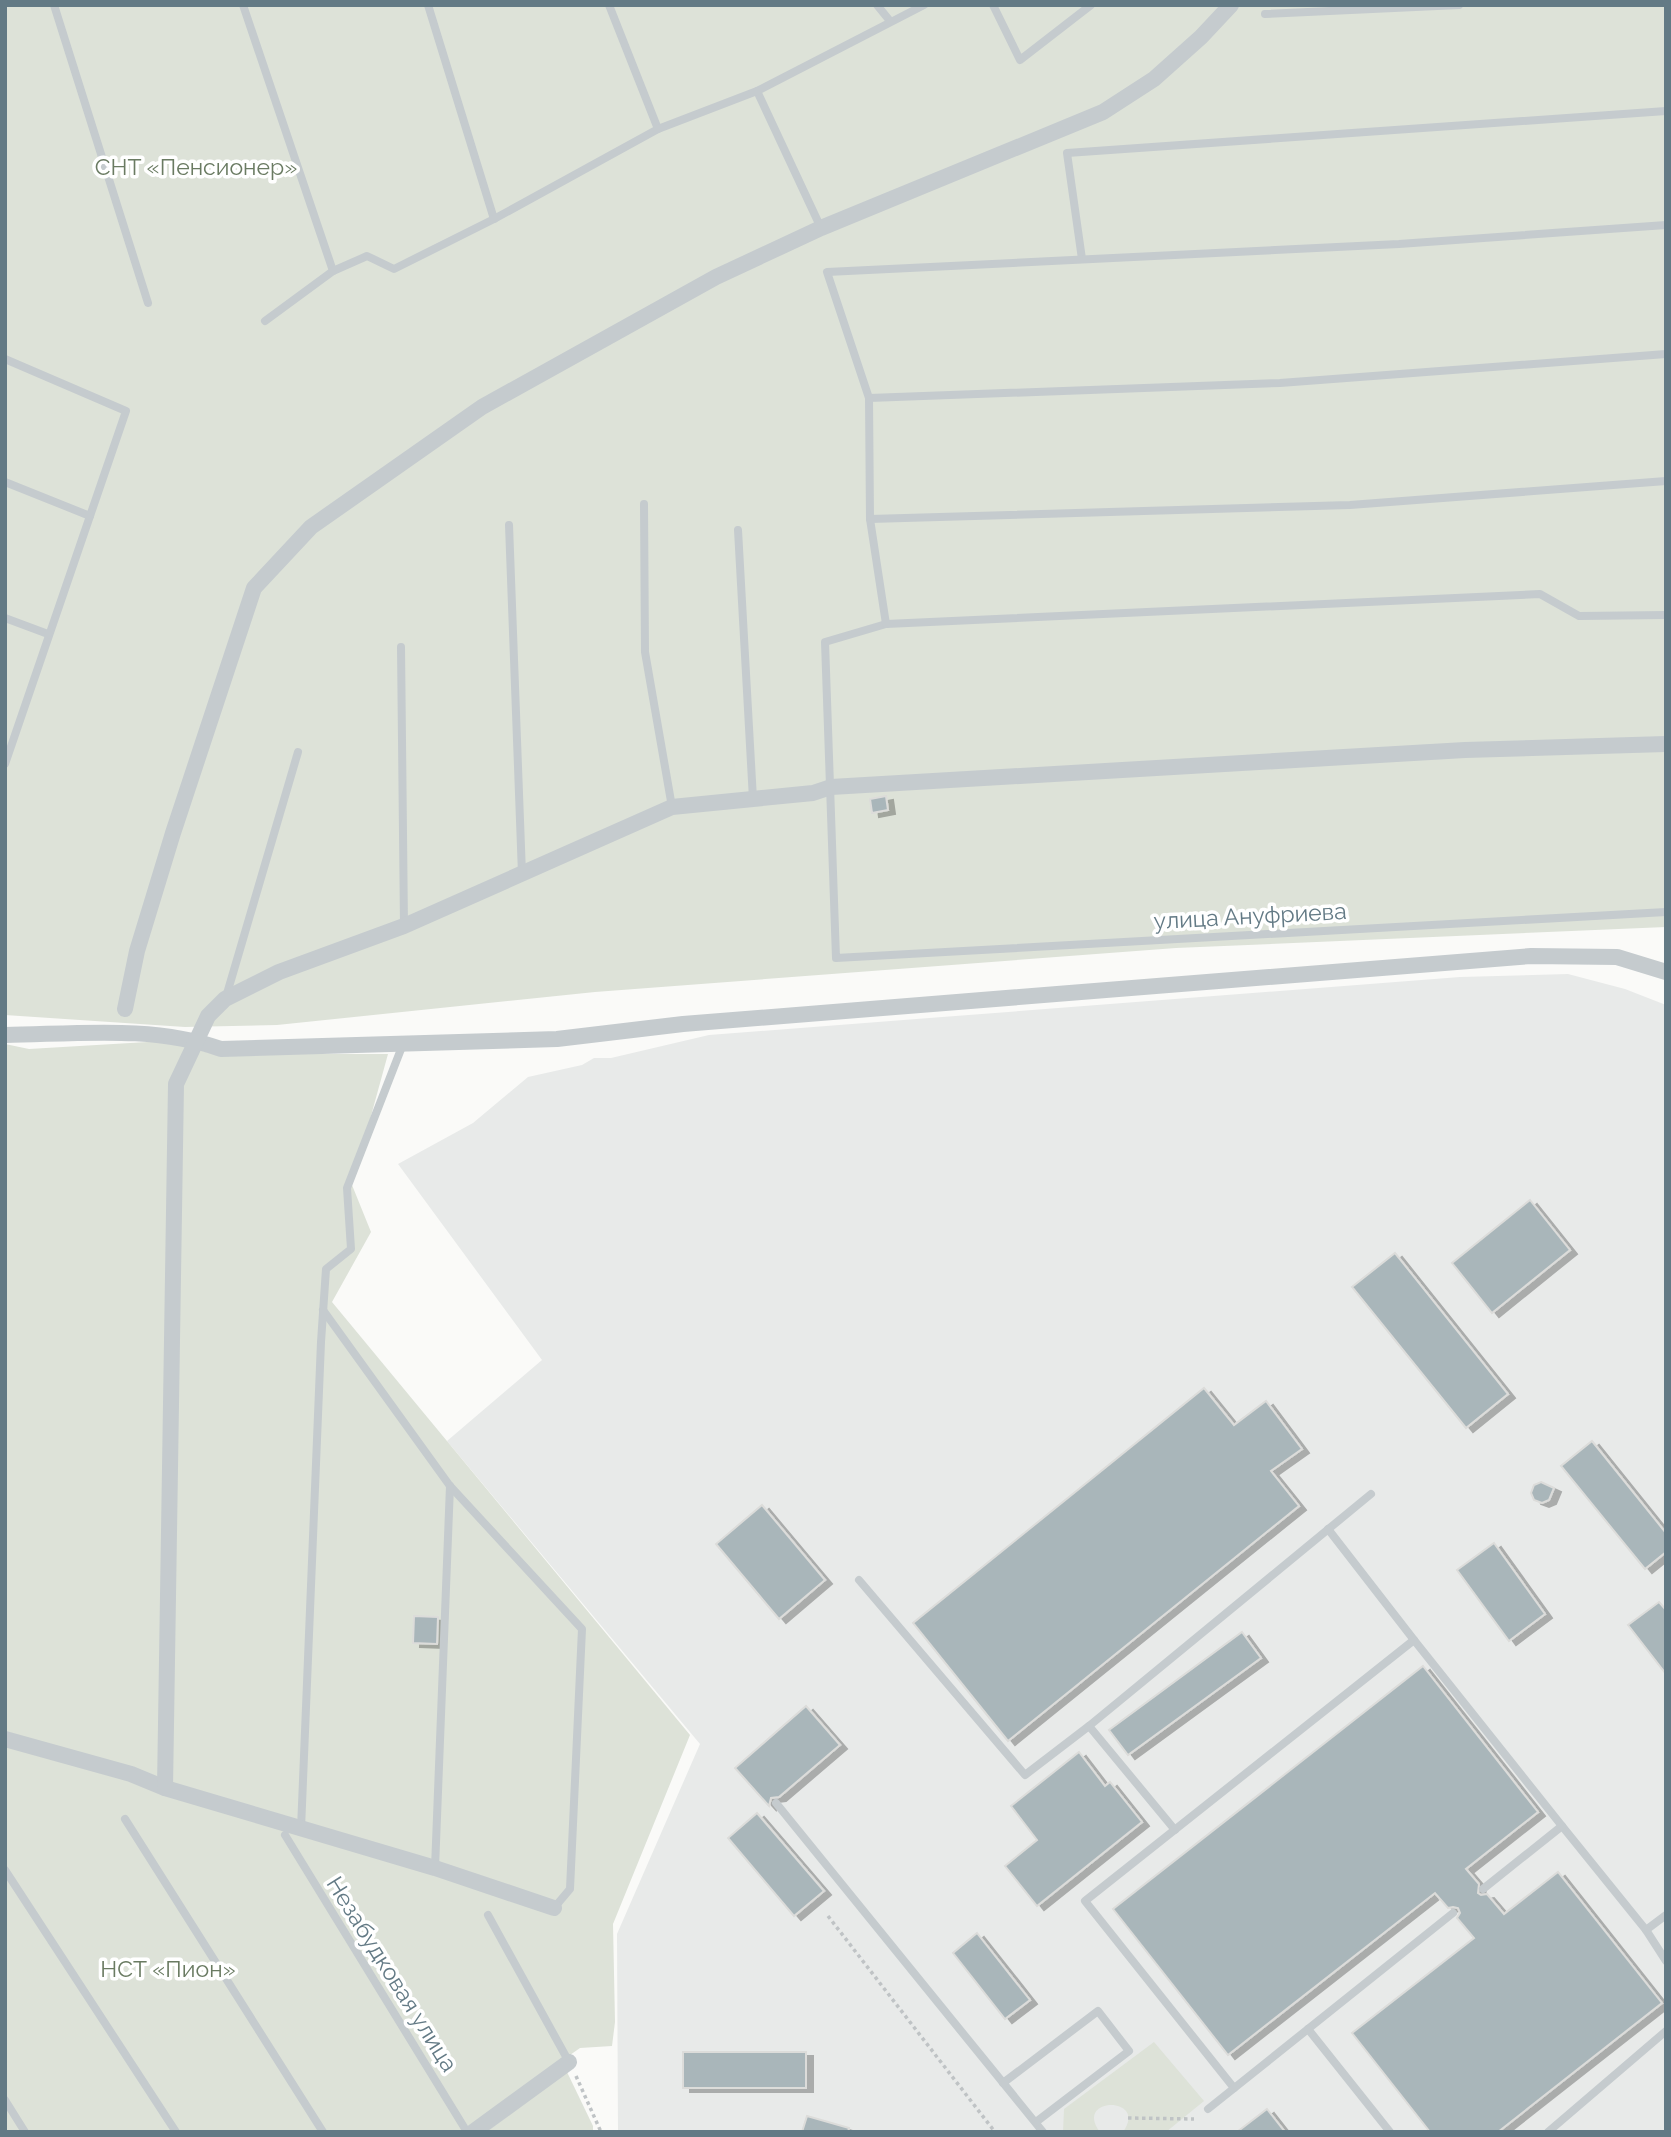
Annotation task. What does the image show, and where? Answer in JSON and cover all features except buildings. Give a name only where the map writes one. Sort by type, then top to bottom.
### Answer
[{"type":"street","points":[[125,1009],[137,951],[169,846],[254,588],[311,527],[482,407],[716,277],[821,228],[1103,112],[1154,79],[1201,37],[1231,5]]},
{"type":"street","points":[[165,1788],[176,1084],[208,1016],[225,999],[279,972],[404,926],[672,807],[813,793],[831,786],[1437,751],[1666,744]]},
{"type":"street","points":[[5,1035],[120,1033],[197,1040],[221,1049],[557,1039],[683,1024],[1531,956],[1617,957],[1666,972]]},
{"type":"street","points":[[5,1739],[131,1774],[165,1788],[435,1868],[554,1909]]},
{"type":"street","points":[[472,2132],[569,2062]]},
{"type":"lane","points":[[54,5],[148,303]]},
{"type":"lane","points":[[243,5],[333,271]]},
{"type":"lane","points":[[428,5],[494,219]]},
{"type":"lane","points":[[609,5],[658,129]]},
{"type":"lane","points":[[877,5],[890,21]]},
{"type":"lane","points":[[265,321],[333,271],[367,256],[394,270],[494,219],[658,129],[757,91],[924,5]]},
{"type":"lane","points":[[993,5],[1020,60],[1091,5]]},
{"type":"lane","points":[[1265,14],[1459,5]]},
{"type":"lane","points":[[757,91],[821,228]]},
{"type":"lane","points":[[1082,259],[1067,153],[1666,111]]},
{"type":"lane","points":[[886,624],[870,519],[869,398],[827,272],[1399,244],[1666,225]]},
{"type":"lane","points":[[869,398],[1280,383],[1666,354]]},
{"type":"lane","points":[[5,359],[126,411],[5,764]]},
{"type":"lane","points":[[870,519],[1350,505],[1666,481]]},
{"type":"lane","points":[[5,482],[90,516]]},
{"type":"lane","points":[[644,504],[645,652],[672,807]]},
{"type":"lane","points":[[509,525],[522,874]]},
{"type":"lane","points":[[738,530],[753,799]]},
{"type":"lane","points":[[831,786],[825,642],[886,624],[1540,594],[1579,616],[1666,615]]},
{"type":"lane","points":[[5,618],[48,634]]},
{"type":"lane","points":[[401,647],[404,926]]},
{"type":"lane","points":[[225,999],[298,752]]},
{"type":"lane","name":"улица Ануфриева","points":[[831,786],[836,958],[1666,912]]},
{"type":"lane","points":[[301,1829],[326,1269],[351,1249],[346,1188],[403,1044]]},
{"type":"lane","points":[[323,1310],[450,1486],[582,1629],[570,1889],[554,1909]]},
{"type":"lane","points":[[435,1868],[450,1486]]},
{"type":"lane","points":[[859,1580],[1025,1775],[1089,1726],[1371,1494]]},
{"type":"lane","points":[[1328,1530],[1646,1930],[1666,1961]]},
{"type":"lane","points":[[1234,2088],[1085,1901],[1414,1640]]},
{"type":"lane","points":[[1089,1726],[1175,1830]]},
{"type":"lane","points":[[776,1803],[1043,2132]]},
{"type":"lane","points":[[125,1819],[323,2132]]},
{"type":"lane","points":[[1483,1889],[1562,1826]]},
{"type":"lane","name":"Незабудковая улица","points":[[285,1835],[467,2132]]},
{"type":"lane","points":[[5,1870],[176,2132]]},
{"type":"lane","points":[[1208,2109],[1452,1913]]},
{"type":"lane","points":[[1646,1930],[1666,1914]]},
{"type":"lane","points":[[488,1915],[569,2062]]},
{"type":"lane","points":[[1003,2083],[1098,2011],[1129,2051],[1036,2122]]},
{"type":"lane","points":[[1308,2029],[1390,2132]]},
{"type":"lane","points":[[1548,2132],[1666,2031]]},
{"type":"lane","points":[[5,2101],[25,2132]]},
{"type":"path","points":[[828,1916],[995,2132]]},
{"type":"path","points":[[569,2062],[601,2132]]},
{"type":"path","points":[[1128,2118],[1194,2119]]},
{"type":"shaded area","points":[[1568,974],[1625,989],[1666,1005],[1666,2132],[618,2132],[617,1934],[700,1744],[447,1441],[542,1360],[398,1164],[473,1123],[528,1077],[582,1065],[594,1058],[611,1058],[709,1035],[1460,977]]},
{"type":"green space","name":"СНТ «Пенсионер»","points":[[5,5],[1666,5],[1666,927],[1176,948],[595,992],[277,1025],[185,1027],[5,1015]]},
{"type":"green space","name":"НСТ «Пион»","points":[[164,1041],[214,1054],[388,1054],[352,1185],[371,1232],[332,1302],[690,1735],[613,1924],[615,2022],[612,2046],[580,2048],[460,2132],[5,2132],[5,1044],[29,1049]]},
{"type":"green space","points":[[1154,2042],[1204,2101],[1166,2132],[1123,2132],[1128,2120],[1127,2112],[1111,2105],[1096,2112],[1094,2120],[1100,2132],[1063,2132],[1064,2109]]},
{"type":"green space","points":[[567,2072],[593,2126],[593,2132],[486,2132]]}]
